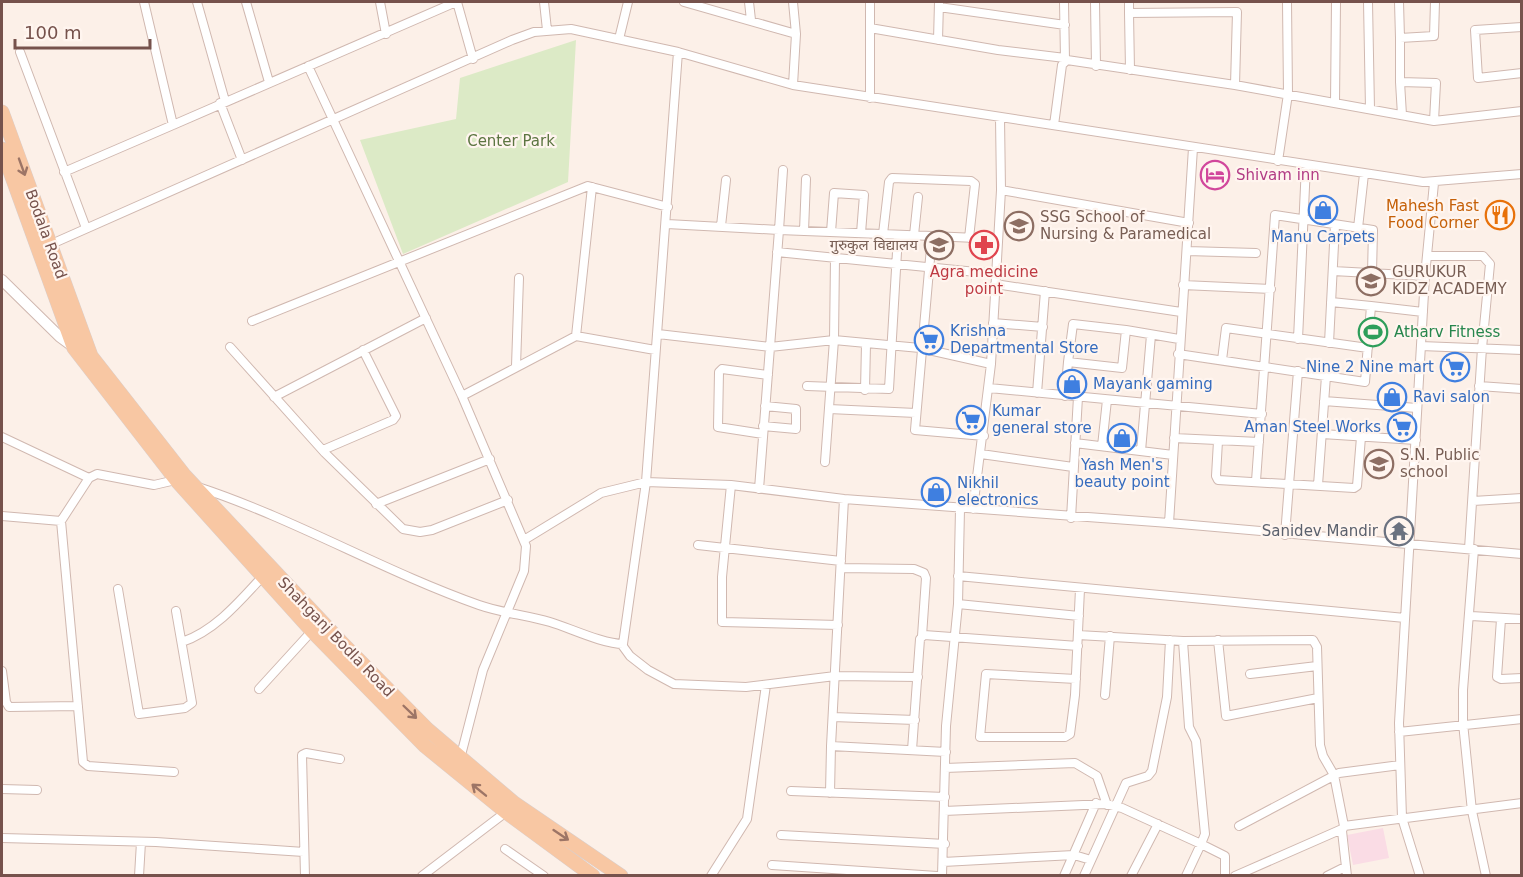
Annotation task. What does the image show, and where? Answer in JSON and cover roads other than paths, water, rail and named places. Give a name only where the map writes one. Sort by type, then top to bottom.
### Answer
[{"type":"main road","name":"Bodala Road","points":[[2,112],[74,348]]},
{"type":"main road","name":"Bodala Road","points":[[2,149],[91,356]]},
{"type":"main road","name":"Shahganj Bodla Road","points":[[74,348],[263,576],[312,631],[425,746],[506,812],[593,876]]},
{"type":"main road","name":"Shahganj Bodla Road","points":[[91,356],[186,481],[348,650],[460,759],[529,814],[621,876]]},
{"type":"street","points":[[144,2],[173,125]]},
{"type":"street","points":[[197,2],[222,102],[242,160]]},
{"type":"street","points":[[246,2],[269,82]]},
{"type":"street","points":[[380,2],[386,34]]},
{"type":"street","points":[[64,172],[456,2],[473,59]]},
{"type":"street","points":[[544,2],[547,30]]},
{"type":"street","points":[[620,39],[628,2]]},
{"type":"street","points":[[684,2],[796,34]]},
{"type":"street","points":[[718,2],[719,12]]},
{"type":"street","points":[[749,2],[751,20]]},
{"type":"street","points":[[793,2],[796,34],[793,85]]},
{"type":"street","points":[[870,2],[870,98]]},
{"type":"street","points":[[970,2],[970,12]]},
{"type":"street","points":[[1054,125],[1062,65],[1065,59],[1064,2]]},
{"type":"street","points":[[1095,2],[1096,66]]},
{"type":"street","points":[[1129,2],[1130,70]]},
{"type":"street","points":[[1235,85],[1238,2]]},
{"type":"street","points":[[1278,161],[1288,94],[1287,2]]},
{"type":"street","points":[[1335,103],[1336,2]]},
{"type":"street","points":[[1368,2],[1370,109]]},
{"type":"street","points":[[1398,2],[1402,115]]},
{"type":"street","points":[[1400,38],[1434,36],[1435,2]]},
{"type":"street","points":[[938,40],[939,4],[970,12],[1065,25]]},
{"type":"street","points":[[1129,14],[1238,12]]},
{"type":"street","points":[[1521,27],[1474,30],[1478,78],[1521,73]]},
{"type":"street","points":[[870,28],[1096,66],[1235,85],[1434,121],[1521,111]]},
{"type":"street","points":[[44,247],[512,40],[547,30],[571,29],[620,39],[678,52],[793,85],[1364,174],[1434,183],[1521,174]]},
{"type":"street","points":[[20,52],[86,228]]},
{"type":"street","points":[[622,645],[646,482],[678,52]]},
{"type":"street","points":[[308,66],[462,396],[524,540],[524,571],[492,644],[475,694],[460,759]]},
{"type":"street","points":[[1400,82],[1436,83],[1434,121]]},
{"type":"street","points":[[973,509],[984,436],[991,364],[1001,190],[1000,118]]},
{"type":"street","points":[[1169,523],[1178,354],[1193,148]]},
{"type":"street","points":[[1298,339],[1306,165]]},
{"type":"street","points":[[759,489],[783,170]]},
{"type":"street","points":[[1358,228],[1364,174]]},
{"type":"street","points":[[883,234],[889,182],[892,178],[971,181],[975,184],[969,238]]},
{"type":"street","points":[[804,231],[806,179]]},
{"type":"street","points":[[721,226],[726,180]]},
{"type":"street","points":[[1420,876],[1402,818],[1399,732],[1425,276],[1434,183]]},
{"type":"street","points":[[252,321],[588,186],[668,207]]},
{"type":"street","points":[[576,336],[592,187]]},
{"type":"street","points":[[1001,190],[1189,223]]},
{"type":"street","points":[[831,232],[834,193],[864,195],[861,233]]},
{"type":"street","points":[[914,235],[918,197]]},
{"type":"street","points":[[1256,482],[1266,367],[1275,215],[1372,230],[1372,273]]},
{"type":"street","points":[[667,224],[998,239]]},
{"type":"street","points":[[1329,343],[1335,225]]},
{"type":"street","points":[[807,386],[866,390],[889,389],[898,235]]},
{"type":"street","points":[[932,236],[920,348],[915,430],[984,436]]},
{"type":"street","points":[[1186,251],[1256,253]]},
{"type":"street","points":[[777,252],[996,274]]},
{"type":"street","points":[[1427,256],[1483,256],[1490,260],[1479,386],[1473,501],[1471,616],[1462,690],[1472,811],[1486,876]]},
{"type":"street","points":[[825,462],[834,340],[835,258]]},
{"type":"street","points":[[1333,271],[1425,276]]},
{"type":"street","points":[[516,366],[519,278]]},
{"type":"street","points":[[2,280],[60,338],[91,356]]},
{"type":"street","points":[[995,284],[1181,312]]},
{"type":"street","points":[[1183,285],[1271,289]]},
{"type":"street","points":[[1037,393],[1045,291]]},
{"type":"street","points":[[1331,302],[1423,312]]},
{"type":"street","points":[[1178,354],[1365,382],[1371,306]]},
{"type":"street","points":[[274,397],[426,318]]},
{"type":"street","points":[[993,323],[1043,327]]},
{"type":"street","points":[[1065,396],[1073,324],[1179,339]]},
{"type":"street","points":[[1222,360],[1226,328],[1368,348]]},
{"type":"street","points":[[1068,362],[1122,368],[1126,330]]},
{"type":"street","points":[[658,334],[770,347],[834,340],[920,348],[991,364]]},
{"type":"street","points":[[1140,451],[1151,335]]},
{"type":"street","points":[[462,396],[576,336],[656,350]]},
{"type":"street","points":[[866,344],[866,390]]},
{"type":"street","points":[[230,346],[323,450],[403,529],[420,532],[432,530],[508,500]]},
{"type":"street","points":[[1421,346],[1521,350]]},
{"type":"street","points":[[323,450],[393,420],[396,416],[363,351]]},
{"type":"street","points":[[765,406],[796,409],[796,429],[763,430],[718,427],[719,372],[722,369],[768,375]]},
{"type":"street","points":[[1285,535],[1298,372]]},
{"type":"street","points":[[1318,485],[1326,376]]},
{"type":"street","points":[[1479,386],[1521,389]]},
{"type":"street","points":[[989,388],[1262,414]]},
{"type":"street","points":[[1071,518],[1078,397]]},
{"type":"street","points":[[1102,446],[1107,400]]},
{"type":"street","points":[[1324,401],[1418,408]]},
{"type":"street","points":[[829,409],[916,413]]},
{"type":"street","points":[[1322,434],[1416,440]]},
{"type":"street","points":[[1218,441],[1216,479],[1356,487],[1361,436]]},
{"type":"street","points":[[2,437],[89,478]]},
{"type":"street","points":[[1174,438],[1259,442]]},
{"type":"street","points":[[1075,443],[1173,455]]},
{"type":"street","points":[[981,454],[1073,466]]},
{"type":"street","points":[[376,504],[490,459]]},
{"type":"street","points":[[174,772],[84,764],[61,521],[89,478],[101,474],[154,485],[186,481],[245,503],[362,556],[478,604],[507,614],[537,618],[622,645],[630,656],[648,670],[674,684],[746,687],[835,676],[918,678]]},
{"type":"street","points":[[524,540],[601,493],[646,482],[731,485],[844,499],[1071,518],[1169,523],[1521,554]]},
{"type":"street","points":[[731,485],[725,547],[722,622],[838,625]]},
{"type":"street","points":[[1473,501],[1521,498]]},
{"type":"street","points":[[830,792],[844,499]]},
{"type":"street","points":[[772,865],[940,876],[945,844],[945,768],[953,637],[958,604],[960,509]]},
{"type":"street","points":[[2,516],[61,521]]},
{"type":"street","points":[[698,545],[924,573],[926,578],[912,750]]},
{"type":"street","points":[[182,642],[200,635],[240,601],[263,576]]},
{"type":"street","points":[[958,576],[1405,618]]},
{"type":"street","points":[[118,589],[139,714],[190,706],[176,611]]},
{"type":"street","points":[[1076,679],[986,674],[980,737],[1068,736],[1071,731],[1076,679],[1080,589]]},
{"type":"street","points":[[958,604],[1079,616]]},
{"type":"street","points":[[1471,616],[1521,619]]},
{"type":"street","points":[[1501,619],[1497,677],[1501,680],[1521,678]]},
{"type":"street","points":[[259,689],[312,631]]},
{"type":"street","points":[[922,636],[928,633],[953,637],[1078,646]]},
{"type":"street","points":[[1078,635],[1184,641],[1310,639],[1317,647],[1320,745],[1323,756],[1335,775],[1343,827],[1346,871],[1327,876]]},
{"type":"street","points":[[1105,695],[1110,636]]},
{"type":"street","points":[[1084,876],[1112,806],[1126,783],[1148,776],[1152,771],[1167,700],[1170,640]]},
{"type":"street","points":[[1218,640],[1226,716],[1318,698]]},
{"type":"street","points":[[1184,641],[1189,727],[1196,741],[1205,834],[1186,876]]},
{"type":"street","points":[[1250,674],[1317,666]]},
{"type":"street","points":[[2,671],[6,702],[9,707],[78,706]]},
{"type":"street","points":[[711,876],[747,819],[766,685]]},
{"type":"street","points":[[833,717],[915,720]]},
{"type":"street","points":[[1399,732],[1463,723],[1521,719]]},
{"type":"street","points":[[831,746],[946,752]]},
{"type":"street","points":[[305,876],[302,755],[306,753],[340,759]]},
{"type":"street","points":[[945,768],[1075,763],[1097,777],[1112,806]]},
{"type":"street","points":[[1239,826],[1335,775],[1400,765]]},
{"type":"street","points":[[2,789],[37,790]]},
{"type":"street","points":[[791,791],[945,797]]},
{"type":"street","points":[[1235,876],[1256,871],[1343,827],[1521,803]]},
{"type":"street","points":[[1064,876],[1096,804]]},
{"type":"street","points":[[945,811],[1096,804],[1112,806],[1158,824],[1225,856],[1225,876]]},
{"type":"street","points":[[422,876],[506,812]]},
{"type":"street","points":[[1131,876],[1158,824]]},
{"type":"street","points":[[781,835],[945,844]]},
{"type":"street","points":[[2,837],[141,842],[304,852]]},
{"type":"street","points":[[140,876],[141,842]]},
{"type":"street","points":[[505,849],[544,876]]},
{"type":"street","points":[[943,862],[1074,855],[1091,860]]},
{"type":"place","name":"Shivam inn","points":[[1215,175]]},
{"type":"place","name":"Manu Carpets","points":[[1323,210]]},
{"type":"place","name":"Mahesh Fast Food Corner","points":[[1500,215]]},
{"type":"place","name":"SSG School of Nursing & Paramedical","points":[[1019,226]]},
{"type":"place","name":"गुरुकुल विद्यालय","points":[[939,245]]},
{"type":"place","name":"Agra medicine point","points":[[984,245]]},
{"type":"place","name":"GURUKUR KIDZ ACADEMY","points":[[1371,281]]},
{"type":"place","name":"Atharv Fitness","points":[[1373,332]]},
{"type":"place","name":"Krishna Departmental Store","points":[[929,340]]},
{"type":"place","name":"Nine 2 Nine mart","points":[[1455,367]]},
{"type":"place","name":"Mayank gaming","points":[[1072,384]]},
{"type":"place","name":"Ravi salon","points":[[1392,397]]},
{"type":"place","name":"Kumar general store","points":[[971,420]]},
{"type":"place","name":"Aman Steel Works","points":[[1402,427]]},
{"type":"place","name":"Yash Men's beauty point","points":[[1122,438]]},
{"type":"place","name":"S.N. Public school","points":[[1379,464]]},
{"type":"place","name":"Nikhil electronics","points":[[936,492]]},
{"type":"place","name":"Sanidev Mandir","points":[[1399,531]]},
{"type":"park label","name":"Center Park","points":[[511,141]]}]
